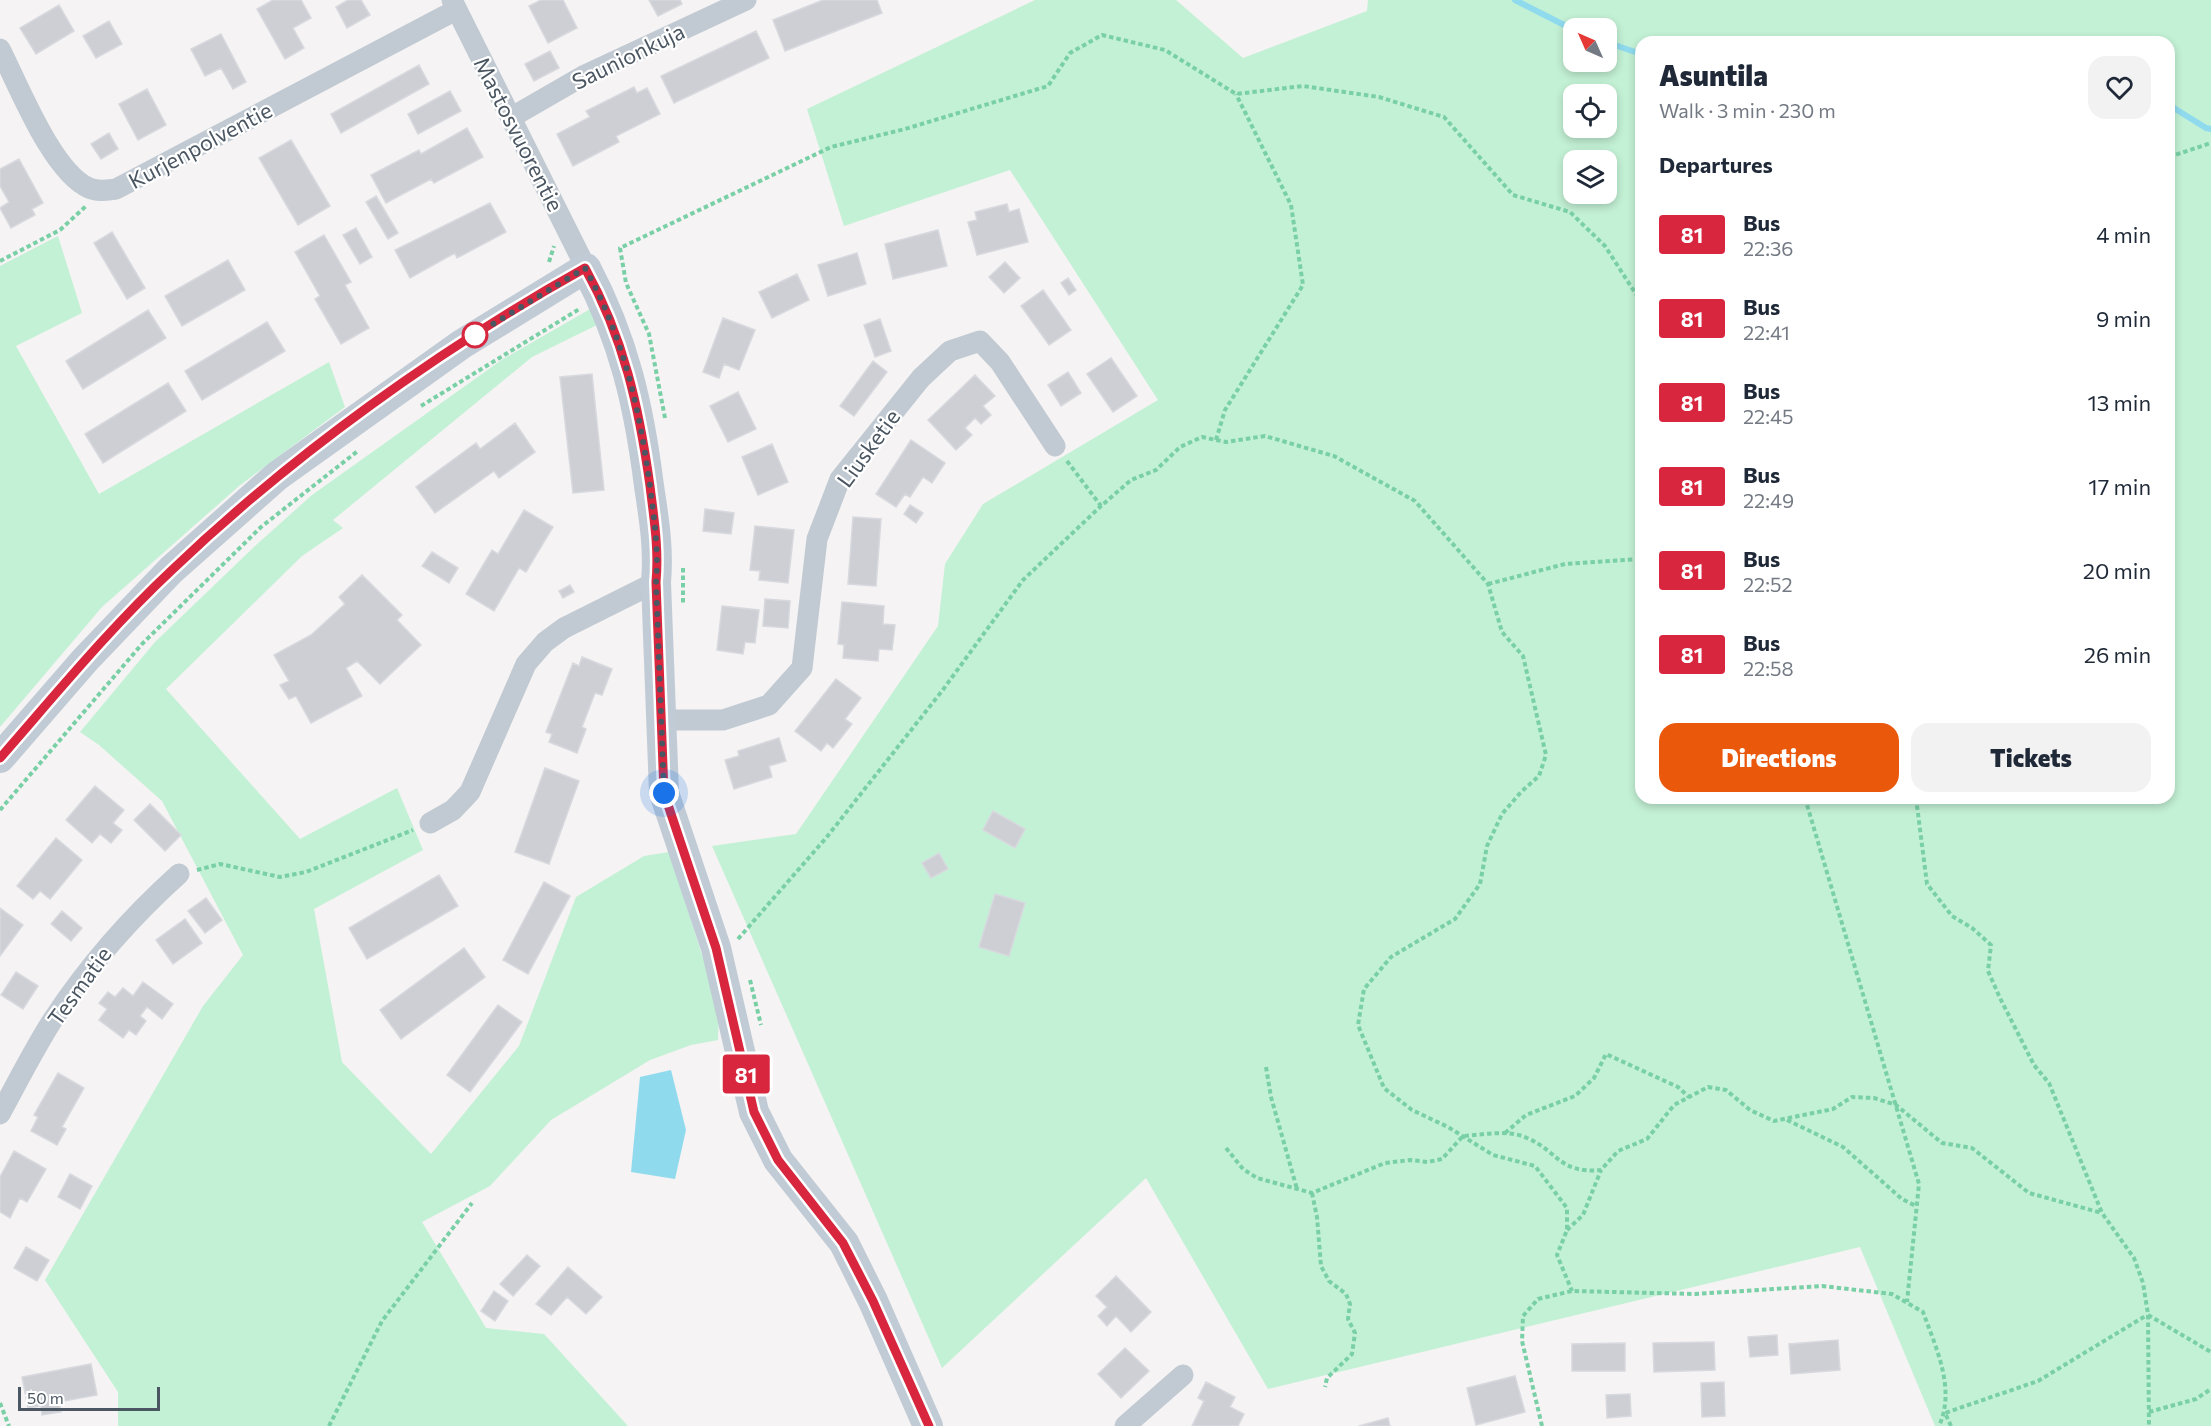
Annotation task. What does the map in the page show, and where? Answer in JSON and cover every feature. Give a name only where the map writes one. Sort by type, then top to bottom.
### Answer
[{"type":"street","name":"Saunionkuja","points":[[512,117],[583,76],[746,0]]},
{"type":"street","name":"Mastosvuorentie","points":[[454,5],[512,117],[585,268]]},
{"type":"street","name":"Kurjenpolventie","points":[[0,49],[54,157],[87,187],[102,191],[116,189],[454,5]]},
{"type":"street","points":[[0,758],[85,660],[171,570],[277,476],[406,383],[550,287],[585,268],[613,289],[643,436],[658,553],[656,582],[664,793],[716,948],[754,1112],[778,1160],[843,1243],[873,1301],[928,1426]]},
{"type":"street","name":"Liusketie","points":[[660,720],[723,720],[769,705],[802,668],[817,539],[840,479],[921,378],[950,351],[980,341],[1000,362],[1055,446]]},
{"type":"street","points":[[430,823],[453,810],[470,792],[526,664],[545,642],[564,628],[656,582]]},
{"type":"street","name":"Tesmatie","points":[[0,1114],[52,1021],[101,953],[142,907],[179,874]]},
{"type":"street","points":[[1125,1426],[1183,1375]]},
{"type":"path","points":[[667,430],[649,334],[613,289],[620,248],[831,147],[905,129],[1048,86],[1070,53],[1102,35],[1165,50],[1236,94],[1291,205],[1303,285],[1225,410],[1216,440]]},
{"type":"path","points":[[1236,94],[1303,86],[1379,97],[1444,117],[1513,195],[1570,212],[1605,246],[1635,293]]},
{"type":"path","points":[[2175,155],[2211,142]]},
{"type":"path","points":[[0,261],[60,230],[102,191]]},
{"type":"path","points":[[549,237],[554,247],[545,273],[564,318]]},
{"type":"path","points":[[413,411],[613,289]]},
{"type":"path","points":[[734,935],[735,941],[826,838],[942,690],[1023,580],[1131,480],[1156,470],[1180,447],[1202,437],[1226,442],[1265,436],[1335,456],[1415,501],[1488,584],[1502,632],[1523,656],[1546,755],[1539,776],[1502,814],[1487,846],[1480,884],[1455,919],[1391,957],[1364,989],[1358,1025],[1384,1088],[1412,1110],[1463,1136],[1493,1155],[1534,1166],[1567,1208],[1567,1230],[1557,1255],[1572,1291]]},
{"type":"path","points":[[0,810],[142,644],[261,527],[367,444]]},
{"type":"path","points":[[1055,446],[1101,506]]},
{"type":"path","points":[[1488,584],[1565,564],[1635,559]]},
{"type":"path","points":[[683,563],[683,608]]},
{"type":"path","points":[[1807,804],[1919,1184],[1907,1302]]},
{"type":"path","points":[[1917,804],[1927,884],[1952,916],[1972,928],[1990,945],[1989,971],[2034,1065],[2049,1083],[2103,1213],[2134,1258],[2143,1283],[2148,1314],[2149,1426]]},
{"type":"path","points":[[179,874],[220,864],[280,877],[306,872],[430,823]]},
{"type":"path","points":[[749,975],[762,1035]]},
{"type":"path","points":[[1504,1133],[1526,1115],[1575,1096],[1594,1078],[1606,1054],[1678,1087],[1689,1096]]},
{"type":"path","points":[[1266,1067],[1271,1097],[1297,1189]]},
{"type":"path","points":[[1567,1230],[1583,1215],[1601,1170],[1618,1151],[1647,1139],[1674,1105],[1708,1087],[1726,1090],[1758,1114],[1774,1121],[1833,1109],[1852,1097],[1874,1098],[1896,1105],[1942,1143],[1972,1148],[2029,1193],[2103,1213]]},
{"type":"path","points":[[1786,1119],[1843,1147],[1902,1199],[1917,1207]]},
{"type":"path","points":[[1226,1148],[1243,1169],[1257,1178],[1312,1193],[1385,1163],[1410,1160],[1428,1162],[1443,1159],[1463,1136],[1504,1133],[1528,1138],[1554,1157],[1581,1172],[1601,1170]]},
{"type":"path","points":[[1312,1193],[1317,1217],[1321,1266],[1329,1281],[1346,1294],[1350,1304],[1348,1319],[1355,1333],[1352,1354],[1327,1378],[1325,1388]]},
{"type":"path","points":[[329,1426],[382,1321],[472,1203]]},
{"type":"path","points":[[1542,1426],[1522,1341],[1523,1316],[1538,1299],[1572,1291],[1695,1294],[1822,1286],[1892,1294],[1923,1312],[1946,1378],[1945,1413],[1939,1426]]},
{"type":"path","points":[[2148,1314],[2211,1352]]},
{"type":"path","points":[[1945,1413],[2038,1381],[2148,1314]]},
{"type":"path","points":[[2149,1412],[2196,1399],[2211,1389]]},
{"type":"path","points":[[0,1403],[9,1426]]},
{"type":"path","points":[[1945,1413],[1951,1426]]},
{"type":"green space","points":[[1035,0],[1176,0],[1243,58],[1367,11],[1368,0],[2211,0],[2211,1426],[1935,1426],[1860,1247],[1268,1389],[1146,1178],[942,1368],[712,846],[796,834],[938,626],[945,564],[983,504],[1158,400],[1010,170],[844,226],[807,109]]},
{"type":"green space","points":[[58,236],[82,313],[16,346],[99,494],[329,362],[345,407],[239,486],[102,607],[0,727],[0,266]]},
{"type":"green space","points":[[592,308],[601,323],[532,357],[333,520],[343,528],[302,556],[166,689],[300,839],[397,788],[423,850],[314,909],[342,1062],[431,1154],[519,1046],[576,897],[644,856],[669,852],[719,1008],[718,1040],[691,1045],[650,1060],[551,1120],[490,1186],[422,1222],[486,1328],[544,1334],[628,1426],[118,1426],[118,1392],[45,1280],[203,1006],[243,955],[162,801],[99,745],[80,732],[155,642],[312,495],[503,359]]},
{"type":"water","points":[[671,1070],[686,1130],[675,1179],[631,1172],[640,1077]]},
{"type":"building","points":[[273,0],[301,0],[311,18],[293,28],[304,48],[285,59],[257,9]]},
{"type":"building","points":[[348,0],[361,0],[370,15],[347,28],[336,7]]},
{"type":"building","points":[[541,0],[563,0],[577,28],[548,43],[529,6]]},
{"type":"building","points":[[649,0],[680,0],[682,4],[658,16]]},
{"type":"building","points":[[823,0],[877,0],[882,13],[785,51],[773,20]]},
{"type":"building","points":[[59,5],[74,31],[36,54],[20,28]]},
{"type":"building","points":[[109,21],[122,44],[96,58],[83,36]]},
{"type":"building","points":[[756,31],[769,58],[674,103],[661,76]]},
{"type":"building","points":[[221,34],[246,82],[233,89],[221,68],[205,76],[191,49]]},
{"type":"building","points":[[550,51],[559,68],[534,81],[525,64]]},
{"type":"building","points":[[419,65],[429,84],[341,133],[331,114]]},
{"type":"building","points":[[634,87],[637,93],[647,88],[660,114],[616,136],[619,142],[573,166],[557,134],[590,117],[586,111]]},
{"type":"building","points":[[147,89],[166,125],[138,140],[119,104]]},
{"type":"building","points":[[450,91],[461,111],[418,134],[408,114]]},
{"type":"building","points":[[467,128],[483,157],[434,183],[431,179],[386,203],[371,175],[419,150],[421,154]]},
{"type":"building","points":[[109,133],[118,149],[101,159],[91,144]]},
{"type":"building","points":[[291,140],[330,206],[298,225],[259,158]]},
{"type":"building","points":[[19,159],[43,203],[32,209],[35,215],[11,228],[0,208],[9,202],[0,186],[0,169]]},
{"type":"building","points":[[376,196],[398,233],[388,239],[366,202]]},
{"type":"building","points":[[490,203],[506,232],[457,258],[455,253],[410,278],[395,250]]},
{"type":"building","points":[[1007,204],[1009,212],[1019,209],[1028,242],[977,255],[968,222],[977,220],[975,212]]},
{"type":"building","points":[[356,228],[372,257],[360,264],[343,235]]},
{"type":"building","points":[[938,230],[947,266],[893,279],[885,244]]},
{"type":"building","points":[[112,232],[145,288],[127,299],[94,243]]},
{"type":"building","points":[[324,235],[351,282],[345,285],[369,328],[341,344],[315,299],[320,296],[295,252]]},
{"type":"building","points":[[857,253],[866,284],[828,296],[818,265]]},
{"type":"building","points":[[228,260],[245,290],[182,326],[165,296]]},
{"type":"building","points":[[1005,262],[1020,278],[1004,293],[989,277]]},
{"type":"building","points":[[797,274],[809,300],[772,318],[759,292]]},
{"type":"building","points":[[1068,278],[1076,290],[1069,295],[1061,283]]},
{"type":"building","points":[[1043,290],[1071,330],[1049,345],[1021,306]]},
{"type":"building","points":[[148,310],[166,338],[83,389],[66,361]]},
{"type":"building","points":[[723,318],[755,330],[739,370],[724,364],[719,378],[703,372]]},
{"type":"building","points":[[880,319],[891,351],[875,357],[864,325]]},
{"type":"building","points":[[267,322],[285,351],[202,400],[185,371]]},
{"type":"building","points":[[1111,358],[1137,396],[1113,412],[1087,374]]},
{"type":"building","points":[[873,361],[887,372],[854,416],[840,406]]},
{"type":"building","points":[[1068,372],[1081,393],[1061,406],[1048,385]]},
{"type":"building","points":[[592,374],[604,490],[573,493],[560,377]]},
{"type":"building","points":[[975,375],[995,396],[983,406],[991,415],[981,424],[975,418],[965,428],[972,435],[956,450],[928,420]]},
{"type":"building","points":[[168,383],[186,411],[103,463],[85,434]]},
{"type":"building","points":[[738,392],[756,429],[728,442],[710,406]]},
{"type":"building","points":[[515,423],[535,452],[499,478],[494,471],[435,513],[416,487],[476,443],[480,449]]},
{"type":"building","points":[[911,440],[945,463],[932,483],[923,477],[910,497],[905,494],[896,507],[876,494]]},
{"type":"building","points":[[772,444],[788,482],[758,495],[742,457]]},
{"type":"building","points":[[910,505],[923,513],[916,523],[904,514]]},
{"type":"building","points":[[705,509],[734,513],[731,534],[703,531]]},
{"type":"building","points":[[524,510],[553,527],[526,572],[519,568],[494,611],[466,594],[492,550],[498,554]]},
{"type":"building","points":[[853,517],[881,519],[876,586],[848,584]]},
{"type":"building","points":[[755,526],[794,530],[788,583],[759,580],[760,571],[750,570]]},
{"type":"building","points":[[432,552],[458,568],[449,583],[422,566]]},
{"type":"building","points":[[362,575],[402,615],[397,620],[421,645],[380,684],[357,661],[346,668],[362,696],[311,723],[296,696],[289,699],[280,685],[289,681],[274,655],[311,635],[345,604],[339,597]]},
{"type":"building","points":[[570,585],[574,592],[563,598],[559,591]]},
{"type":"building","points":[[765,599],[790,601],[788,628],[763,626]]},
{"type":"building","points":[[842,602],[884,606],[883,624],[895,625],[892,650],[879,649],[878,661],[843,658],[844,645],[838,644]]},
{"type":"building","points":[[722,606],[759,610],[755,643],[745,642],[743,654],[717,650]]},
{"type":"building","points":[[582,657],[612,669],[602,695],[595,693],[582,727],[586,729],[577,753],[549,742],[552,734],[546,732],[573,663],[579,666]]},
{"type":"building","points":[[836,679],[861,698],[845,719],[852,724],[833,748],[827,743],[821,751],[795,731]]},
{"type":"building","points":[[779,738],[786,761],[769,766],[772,777],[734,789],[725,760],[739,756],[738,751]]},
{"type":"building","points":[[545,768],[579,781],[549,864],[515,852]]},
{"type":"building","points":[[95,786],[124,810],[113,823],[122,830],[111,843],[100,834],[92,843],[66,820]]},
{"type":"building","points":[[150,804],[181,835],[165,851],[134,820]]},
{"type":"building","points":[[993,811],[1025,829],[1015,848],[983,830]]},
{"type":"building","points":[[56,838],[82,860],[50,899],[40,891],[33,899],[17,886]]},
{"type":"building","points":[[939,853],[948,869],[931,878],[922,863]]},
{"type":"building","points":[[439,875],[458,906],[367,959],[349,928]]},
{"type":"building","points":[[544,882],[570,896],[528,974],[503,960]]},
{"type":"building","points":[[995,894],[1025,903],[1009,956],[979,947]]},
{"type":"building","points":[[206,898],[222,920],[205,933],[188,911]]},
{"type":"building","points":[[0,908],[23,925],[0,956]]},
{"type":"building","points":[[62,911],[82,928],[71,941],[51,924]]},
{"type":"building","points":[[185,919],[202,943],[173,964],[156,940]]},
{"type":"building","points":[[464,948],[485,977],[401,1039],[380,1010]]},
{"type":"building","points":[[16,972],[38,986],[23,1009],[1,995]]},
{"type":"building","points":[[143,982],[173,1004],[162,1019],[147,1007],[140,1016],[146,1021],[136,1035],[129,1030],[123,1038],[99,1020],[107,1009],[99,1003],[108,992],[115,997],[123,988],[133,996]]},
{"type":"building","points":[[498,1005],[522,1022],[470,1092],[447,1075]]},
{"type":"building","points":[[58,1073],[84,1088],[62,1127],[66,1129],[57,1145],[31,1131],[38,1117],[34,1115]]},
{"type":"building","points":[[14,1151],[46,1169],[27,1202],[20,1198],[10,1218],[0,1212],[0,1177]]},
{"type":"building","points":[[70,1174],[92,1186],[80,1209],[58,1197]]},
{"type":"building","points":[[26,1247],[49,1260],[37,1281],[14,1268]]},
{"type":"building","points":[[527,1255],[540,1266],[513,1296],[500,1284]]},
{"type":"building","points":[[568,1267],[602,1297],[586,1314],[567,1297],[551,1315],[536,1304]]},
{"type":"building","points":[[1116,1276],[1151,1312],[1131,1332],[1116,1316],[1107,1326],[1098,1316],[1107,1307],[1096,1296]]},
{"type":"building","points":[[494,1291],[508,1301],[495,1321],[481,1311]]},
{"type":"building","points":[[1777,1335],[1778,1355],[1750,1357],[1748,1337]]},
{"type":"building","points":[[1838,1340],[1840,1370],[1791,1374],[1789,1344]]},
{"type":"building","points":[[1714,1342],[1715,1370],[1654,1372],[1653,1343]]},
{"type":"building","points":[[1625,1343],[1625,1371],[1572,1371],[1572,1344]]},
{"type":"building","points":[[1125,1348],[1149,1371],[1121,1398],[1098,1374]]},
{"type":"building","points":[[91,1364],[97,1395],[59,1402],[61,1412],[42,1415],[41,1406],[28,1408],[22,1377]]},
{"type":"building","points":[[1515,1376],[1525,1412],[1476,1425],[1467,1388]]},
{"type":"building","points":[[1206,1382],[1235,1397],[1230,1407],[1244,1414],[1238,1426],[1192,1426],[1204,1401],[1198,1398]]},
{"type":"building","points":[[1724,1382],[1725,1416],[1702,1417],[1701,1383]]},
{"type":"building","points":[[1630,1394],[1631,1416],[1607,1418],[1606,1395]]},
{"type":"building","points":[[1388,1418],[1390,1426],[1359,1426]]},
{"type":"waterway","points":[[1515,0],[1563,24]]},
{"type":"waterway","points":[[1617,46],[1635,52]]},
{"type":"waterway","points":[[2175,109],[2211,129]]},
{"type":"bus line","name":"81","points":[[0,758],[85,660],[171,570],[277,476],[462,344],[550,287],[585,268],[601,296],[626,358],[643,436],[658,553],[656,582],[664,793],[716,948],[754,1112],[778,1160],[843,1243],[873,1301],[929,1426]]},
{"type":"route","points":[[475,335],[550,287],[585,268],[614,326],[626,358],[643,436],[658,553],[656,582],[664,793]]}]
